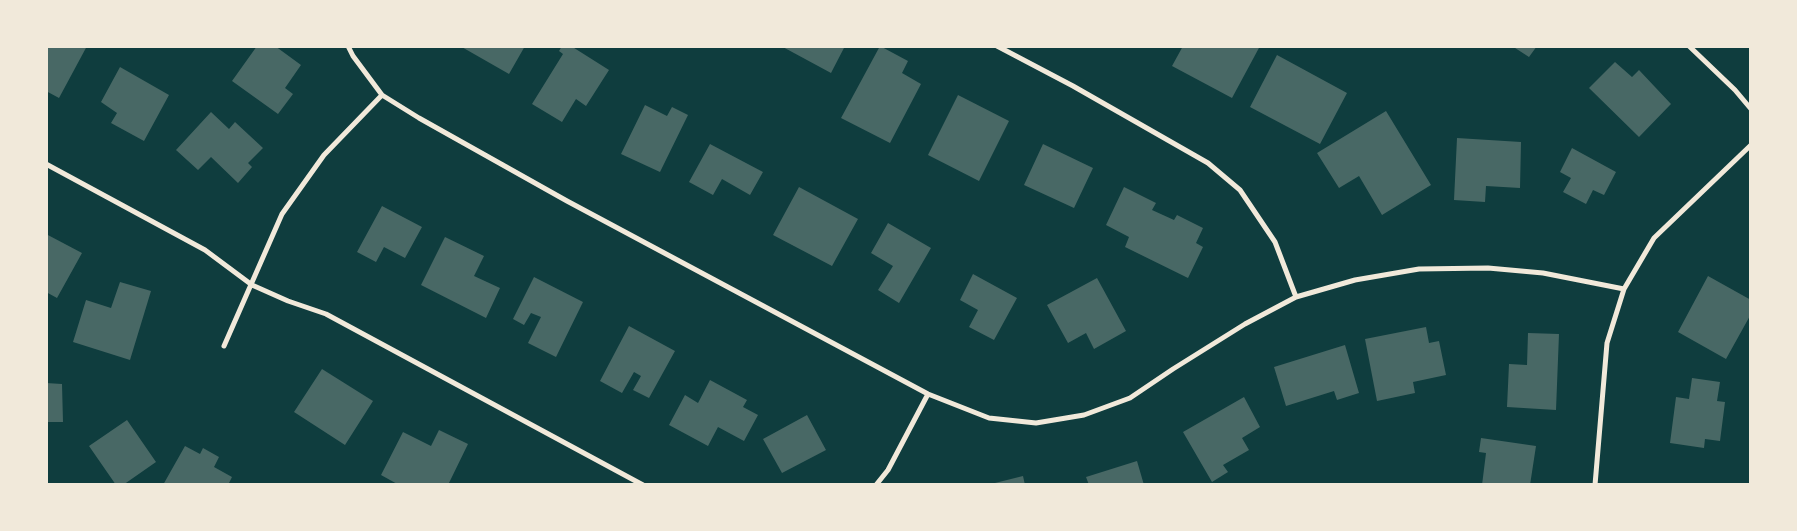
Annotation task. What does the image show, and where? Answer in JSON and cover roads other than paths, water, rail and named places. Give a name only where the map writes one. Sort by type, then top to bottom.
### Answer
[{"type":"street","points":[[348,46],[353,56],[382,95],[419,118],[568,201],[928,394],[989,418],[1036,423],[1084,415],[1130,398],[1245,324],[1296,297],[1355,280],[1419,269],[1488,268],[1543,273],[1624,289]]},
{"type":"street","points":[[997,46],[1073,86],[1208,163],[1240,190],[1275,242],[1296,297]]},
{"type":"street","points":[[1689,46],[1735,90],[1751,109]]},
{"type":"street","points":[[224,346],[282,214],[324,155],[382,95]]},
{"type":"street","points":[[1595,485],[1607,343],[1624,289],[1654,238],[1751,145]]},
{"type":"street","points":[[46,164],[205,250],[252,285],[288,301],[326,314],[644,485]]},
{"type":"street","points":[[876,485],[888,470],[928,394]]}]
